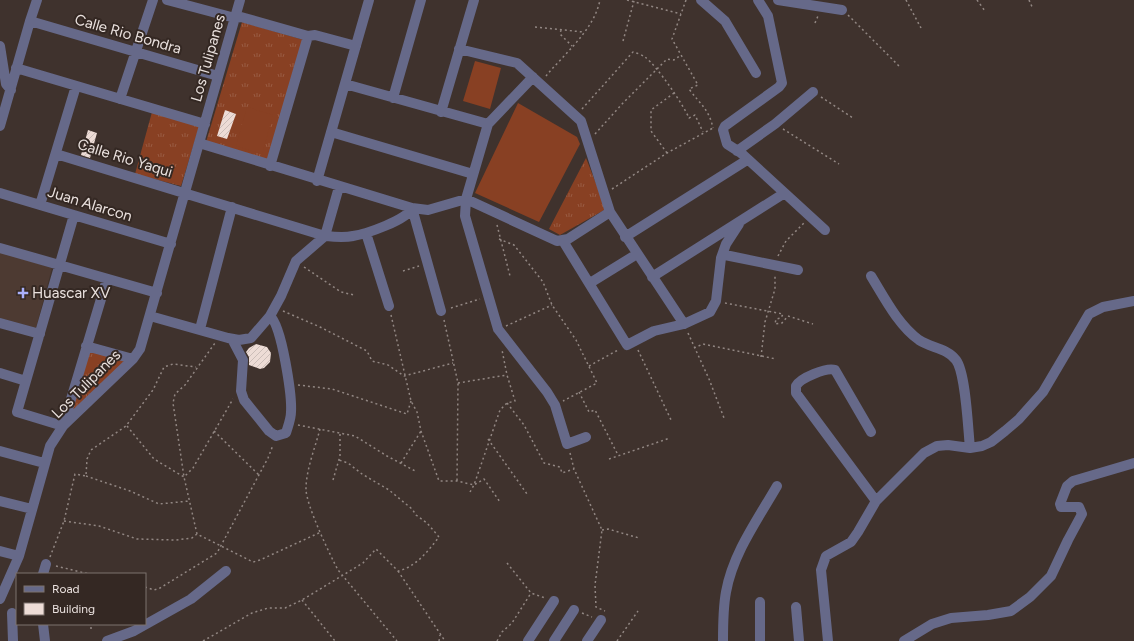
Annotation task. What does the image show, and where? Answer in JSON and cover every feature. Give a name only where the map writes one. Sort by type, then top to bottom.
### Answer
[{"type":"street","points":[[0,126],[2,109],[11,90],[16,68],[37,0]]},
{"type":"street","points":[[120,99],[153,0]]},
{"type":"street","points":[[167,0],[186,3],[234,18],[241,17],[308,36],[315,34],[356,46]]},
{"type":"street","name":"Los Tulipanes","points":[[0,599],[19,556],[50,446],[63,426],[133,359],[140,349],[240,0]]},
{"type":"street","points":[[317,181],[370,0]]},
{"type":"street","points":[[393,98],[421,0]]},
{"type":"street","points":[[441,112],[474,0]]},
{"type":"street","points":[[701,0],[724,21],[756,73]]},
{"type":"street","points":[[758,0],[768,16],[782,83],[779,87],[718,129],[726,144],[737,151],[783,194],[825,230]]},
{"type":"street","points":[[778,0],[842,10]]},
{"type":"street","name":"Calle Rio Bondra","points":[[30,21],[218,76]]},
{"type":"street","points":[[270,166],[308,36]]},
{"type":"street","points":[[0,46],[6,84],[11,90]]},
{"type":"street","points":[[459,49],[517,63],[581,122],[610,212],[625,237],[684,324]]},
{"type":"street","points":[[16,68],[205,124]]},
{"type":"street","points":[[536,80],[488,124],[466,199],[465,216],[498,329],[547,392],[555,405],[567,444],[586,437]]},
{"type":"street","points":[[345,84],[488,124]]},
{"type":"street","points":[[40,205],[76,86]]},
{"type":"street","points":[[737,151],[775,124],[813,92]]},
{"type":"street","points":[[331,132],[473,174]]},
{"type":"street","points":[[199,143],[317,181],[412,208],[428,210],[466,199],[553,240],[563,241],[610,212]]},
{"type":"street","name":"Calle Rio Yaqui","points":[[56,154],[185,192],[325,236],[342,238],[366,233],[404,217],[412,208]]},
{"type":"street","points":[[625,237],[747,160]]},
{"type":"street","points":[[150,316],[232,339],[239,340],[251,338],[273,312],[296,261],[325,236],[339,187]]},
{"type":"street","name":"Juan Alarcon","points":[[0,193],[171,244]]},
{"type":"street","points":[[652,277],[783,194]]},
{"type":"street","points":[[200,329],[232,207]]},
{"type":"street","points":[[412,208],[441,311]]},
{"type":"street","points":[[74,215],[17,412],[63,426],[107,279]]},
{"type":"street","points":[[563,241],[630,343],[654,331],[684,324],[710,312],[716,301],[721,258],[726,244],[741,221]]},
{"type":"street","points":[[366,233],[389,306]]},
{"type":"street","points":[[0,248],[157,293]]},
{"type":"street","points":[[590,283],[637,254]]},
{"type":"street","points":[[721,258],[725,255],[798,270]]},
{"type":"street","points":[[871,276],[906,328],[919,340],[946,351],[957,361],[961,374],[970,448]]},
{"type":"street","points":[[828,641],[821,570],[822,562],[826,556],[851,542],[876,501],[924,453],[937,446],[948,445],[970,448],[991,442],[1019,419],[1042,392],[1089,314],[1103,307],[1134,301]]},
{"type":"street","points":[[232,339],[243,360],[241,390],[244,400],[269,431],[276,436],[286,433],[291,411],[290,384],[278,327],[273,312]]},
{"type":"street","points":[[0,323],[40,334]]},
{"type":"street","points":[[86,346],[133,359]]},
{"type":"street","points":[[871,432],[836,370],[825,369],[800,382],[796,387],[796,393],[876,501]]},
{"type":"street","points":[[0,373],[26,381]]},
{"type":"street","points":[[0,451],[44,463]]},
{"type":"street","points":[[904,641],[932,624],[951,618],[988,615],[1011,611],[1030,597],[1051,576],[1068,540],[1081,520],[1082,514],[1080,507],[1061,507],[1060,504],[1067,486],[1073,481],[1134,463]]},
{"type":"street","points":[[723,641],[723,611],[729,578],[744,542],[777,486]]},
{"type":"street","points":[[0,501],[32,509]]},
{"type":"street","points":[[0,551],[19,556]]},
{"type":"street","points":[[43,573],[46,564]]},
{"type":"street","points":[[146,624],[191,599],[226,571]]},
{"type":"street","points":[[528,641],[554,601]]},
{"type":"street","points":[[760,602],[760,641]]},
{"type":"street","points":[[796,607],[799,641]]},
{"type":"street","points":[[554,641],[574,610]]},
{"type":"street","points":[[12,613],[13,641]]},
{"type":"street","points":[[587,641],[601,620]]},
{"type":"street","points":[[43,625],[45,641]]},
{"type":"street","points":[[107,641],[134,631],[145,625]]},
{"type":"path","points":[[536,80],[572,46],[584,32],[598,12],[600,0]]},
{"type":"path","points":[[627,0],[681,14]]},
{"type":"path","points":[[604,194],[667,153],[703,132],[718,129],[705,107],[697,100],[689,89],[698,85],[672,38],[686,0]]},
{"type":"path","points":[[906,0],[921,28]]},
{"type":"path","points":[[977,0],[985,11]]},
{"type":"path","points":[[1029,0],[1033,9]]},
{"type":"path","points":[[623,41],[634,1]]},
{"type":"path","points":[[842,10],[900,67]]},
{"type":"path","points":[[535,27],[584,32]]},
{"type":"path","points":[[561,30],[560,34],[572,46]]},
{"type":"path","points":[[575,116],[633,52],[645,57],[674,93],[684,107],[689,118],[695,115],[703,132]]},
{"type":"path","points":[[588,143],[623,103],[667,59],[674,60],[681,55]]},
{"type":"path","points":[[813,92],[853,118]]},
{"type":"path","points":[[667,153],[651,131],[651,110],[674,93]]},
{"type":"path","points":[[775,124],[839,164]]},
{"type":"path","points":[[495,213],[499,239],[510,276]]},
{"type":"path","points":[[761,357],[765,322],[775,289],[774,265],[786,241],[810,217]]},
{"type":"path","points":[[499,239],[514,245],[543,282],[552,305],[576,340],[597,384],[555,405]]},
{"type":"path","points":[[296,261],[341,292],[354,295]]},
{"type":"path","points":[[403,271],[427,263]]},
{"type":"path","points":[[457,481],[458,383],[441,311],[488,297]]},
{"type":"path","points":[[716,301],[783,314],[781,318],[776,318],[775,324],[782,322],[788,316],[813,324]]},
{"type":"path","points":[[498,329],[552,305]]},
{"type":"path","points":[[389,306],[411,401],[417,412],[421,431],[439,481],[457,481],[474,485],[484,479],[500,502]]},
{"type":"path","points":[[273,312],[320,327],[367,351],[372,362],[388,365],[404,376],[453,363]]},
{"type":"path","points":[[684,324],[724,418]]},
{"type":"path","points":[[221,335],[184,385],[175,394],[173,403],[184,477],[198,534],[252,562],[260,560],[320,532]]},
{"type":"path","points":[[589,366],[630,343],[672,422]]},
{"type":"path","points":[[470,492],[474,485],[488,439],[500,410],[507,403],[515,401],[507,375],[501,344]]},
{"type":"path","points":[[694,348],[703,344],[776,359]]},
{"type":"path","points":[[86,476],[87,459],[91,450],[126,426],[153,390],[164,367],[172,364],[196,367]]},
{"type":"path","points":[[458,383],[507,375]]},
{"type":"path","points":[[290,384],[332,389],[407,414],[411,401]]},
{"type":"path","points":[[579,392],[589,412],[595,410],[618,455]]},
{"type":"path","points":[[184,477],[193,468],[234,398]]},
{"type":"path","points":[[507,403],[524,425],[544,464],[560,467],[562,473],[574,469]]},
{"type":"path","points":[[289,424],[355,436],[387,456],[418,472]]},
{"type":"path","points":[[126,426],[154,459],[184,477]]},
{"type":"path","points":[[320,429],[306,488],[307,498],[332,559],[397,641]]},
{"type":"path","points":[[214,431],[259,475]]},
{"type":"path","points":[[401,463],[421,431]]},
{"type":"path","points":[[333,480],[339,460],[340,433]]},
{"type":"path","points":[[146,588],[154,590],[160,588],[217,553],[268,458],[276,436]]},
{"type":"path","points":[[609,459],[670,438]]},
{"type":"path","points":[[488,439],[527,494]]},
{"type":"path","points":[[567,444],[574,469],[602,530],[595,585],[596,607],[606,613],[601,620]]},
{"type":"path","points":[[339,460],[348,463],[362,474],[389,490],[427,523],[439,537],[423,558],[403,570],[398,571]]},
{"type":"path","points":[[85,573],[46,564],[64,521],[75,474],[86,476],[130,491],[160,504],[189,501]]},
{"type":"path","points":[[64,521],[99,526],[137,540],[176,540],[192,538],[198,534]]},
{"type":"path","points":[[602,530],[608,529],[639,538]]},
{"type":"path","points":[[203,641],[252,613],[268,608],[285,608],[302,600],[344,576],[363,563],[376,548],[398,571],[445,641]]},
{"type":"path","points":[[497,641],[502,632],[512,623],[531,593]]},
{"type":"path","points":[[302,600],[335,641]]},
{"type":"path","points":[[617,641],[638,611]]},
{"type":"path","points":[[91,629],[92,625]]},
{"type":"path","points":[[438,641],[440,635]]},
{"type":"shaded area","name":"Huascar XV","points":[[0,252],[52,268],[36,328],[0,318]]},
{"type":"green space","points":[[242,22],[304,40],[269,161],[206,142]]},
{"type":"green space","points":[[475,61],[501,68],[490,109],[463,101]]},
{"type":"green space","points":[[518,103],[577,137],[580,144],[539,222],[475,193]]},
{"type":"green space","points":[[247,107],[273,115],[262,154],[236,146]]},
{"type":"green space","points":[[152,112],[200,124],[181,186],[135,174]]},
{"type":"green space","points":[[586,158],[606,209],[560,235],[549,229]]},
{"type":"green space","points":[[90,349],[127,360],[70,416]]},
{"type":"building","points":[[225,110],[236,114],[227,139],[217,136]]},
{"type":"building","points":[[88,130],[97,133],[90,158],[81,155]]},
{"type":"building","points":[[256,344],[267,347],[271,353],[270,362],[264,368],[260,369],[249,365],[249,357],[246,352],[249,348]]},
{"type":"place","name":"Huascar XV","points":[[23,293]]}]
